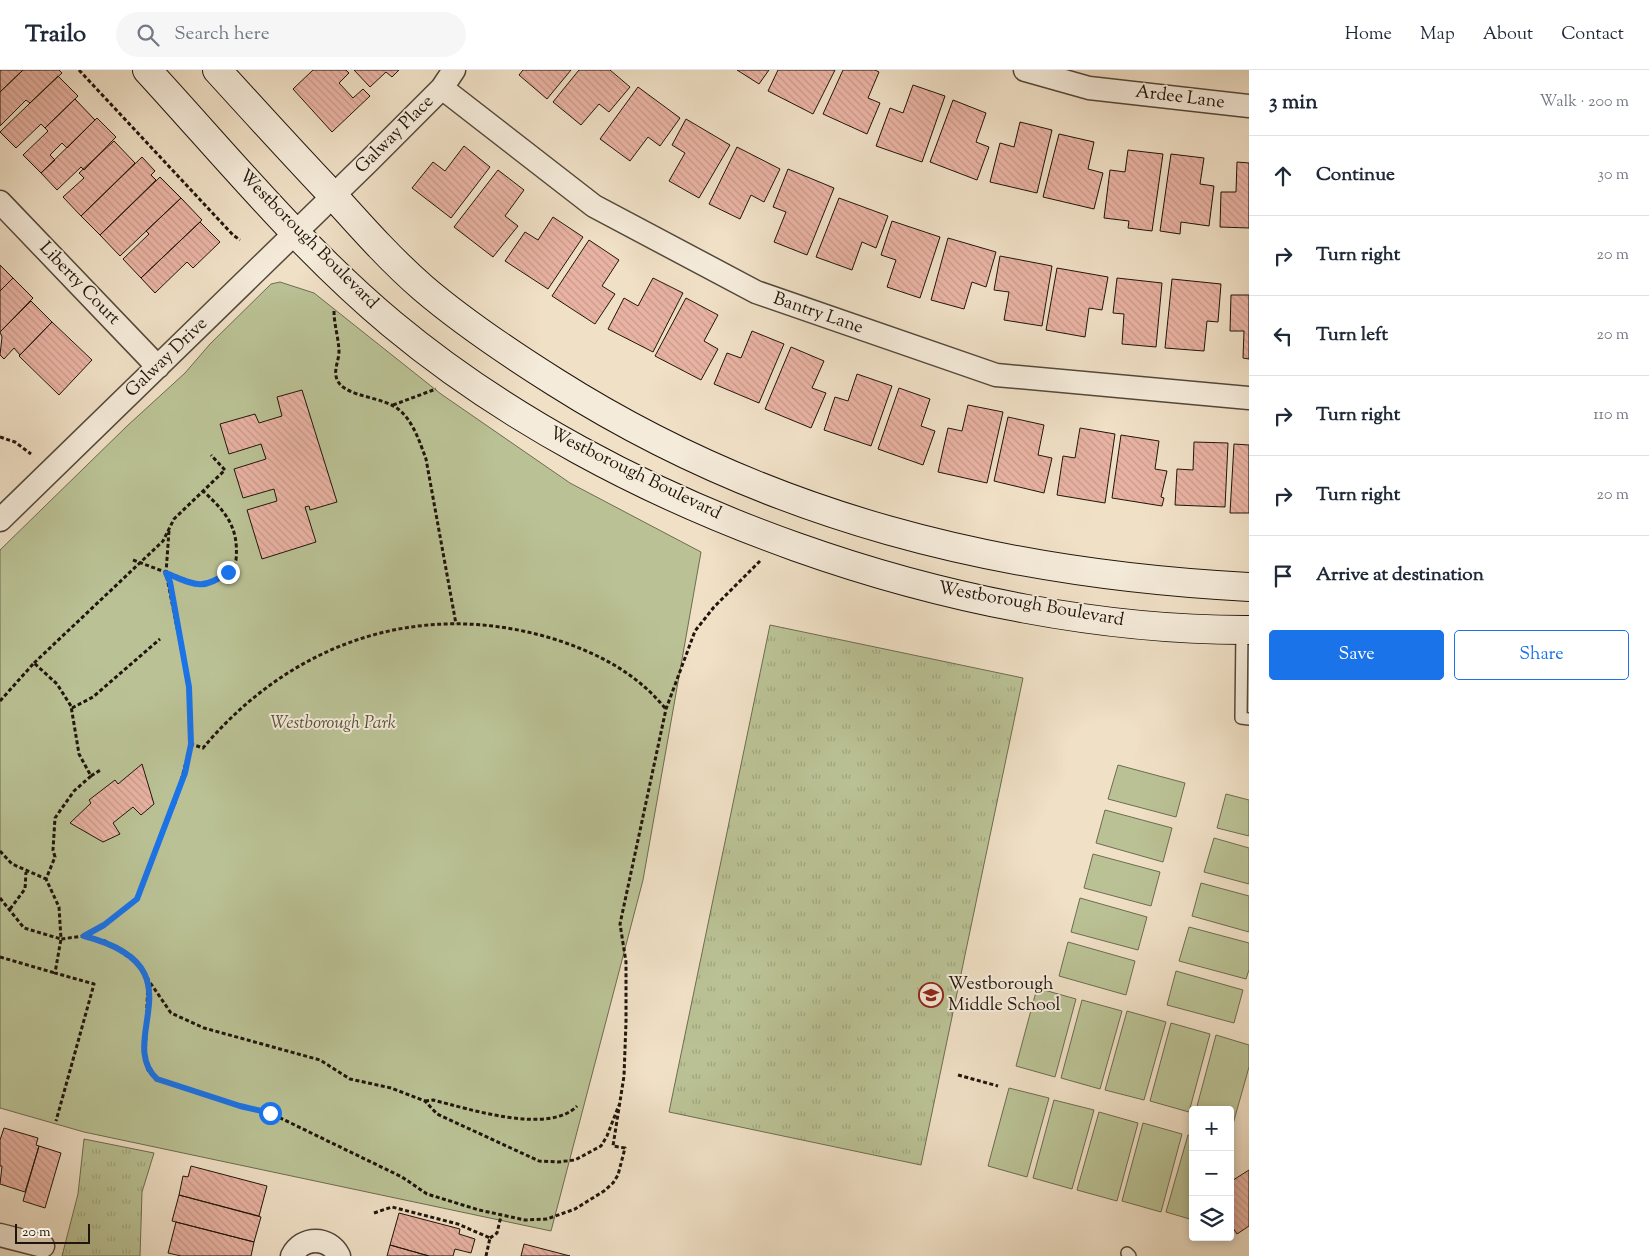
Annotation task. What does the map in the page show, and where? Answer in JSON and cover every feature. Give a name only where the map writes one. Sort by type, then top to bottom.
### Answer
[{"type":"main road","name":"Westborough Boulevard","points":[[147,70],[294,231],[391,324],[446,366],[499,401],[616,469],[744,527],[864,570],[1009,605],[1088,618],[1165,626],[1246,630]]},
{"type":"main road","points":[[217,70],[374,241],[422,286],[474,329],[582,399],[622,422],[699,461],[756,486],[876,528],[946,547],[1094,574],[1172,583],[1249,587]]},
{"type":"street","name":"Ardee Lane","points":[[1025,70],[1088,88],[1249,106]]},
{"type":"street","name":"Galway Place","points":[[333,196],[448,79]]},
{"type":"street","name":"Bantry Lane","points":[[448,79],[594,206],[756,292],[996,375],[1249,398]]},
{"type":"street","name":"Galway Drive","points":[[0,520],[272,257],[294,231],[333,196]]},
{"type":"street","name":"Liberty Court","points":[[0,202],[158,367]]},
{"type":"street","points":[[0,1235],[43,1246]]},
{"type":"street","points":[[292,1256],[303,1244],[312,1241],[332,1246],[339,1256]]},
{"type":"lane","points":[[1246,630],[1241,718],[1249,719]]},
{"type":"path","points":[[79,70],[233,235],[240,240]]},
{"type":"path","points":[[334,311],[339,355],[335,374],[339,384],[348,391],[383,400],[400,410],[416,434],[426,459],[456,624]]},
{"type":"path","points":[[392,405],[436,389]]},
{"type":"path","points":[[0,438],[15,442],[32,454]]},
{"type":"path","points":[[0,701],[34,663],[163,541],[174,519],[225,470],[211,455]]},
{"type":"path","points":[[133,560],[200,585],[210,584],[234,566],[237,553],[233,526],[229,517],[203,491]]},
{"type":"path","points":[[0,898],[24,928],[61,939],[84,936],[104,925],[137,899],[160,836],[175,803],[191,744],[189,687],[170,582],[166,573],[169,532]]},
{"type":"path","points":[[148,978],[149,1008],[144,1061],[148,1070],[157,1079],[240,1106],[270,1113],[402,1177],[427,1194],[501,1216],[525,1220],[547,1219],[575,1209],[613,1183],[625,1148],[613,1146],[622,1100],[626,1022],[626,962],[620,924],[666,709],[695,631],[714,607],[760,561]]},
{"type":"path","points":[[191,744],[203,748],[222,727],[260,692],[286,672],[317,656],[354,641],[394,629],[456,624],[490,625],[523,631],[568,644],[611,662],[641,683],[666,709]]},
{"type":"path","points":[[72,708],[93,697],[160,639]]},
{"type":"path","points":[[34,663],[56,684],[72,708],[79,754],[91,776]]},
{"type":"path","points":[[46,879],[55,857],[53,850],[55,818],[74,791],[102,769]]},
{"type":"path","points":[[0,851],[12,864],[26,872],[46,879],[59,907],[61,939],[55,973]]},
{"type":"path","points":[[10,909],[25,889],[26,872]]},
{"type":"path","points":[[84,936],[106,942],[136,962],[171,1013],[204,1028],[320,1060],[350,1079],[391,1088],[424,1101],[437,1114],[539,1161],[558,1162],[575,1160],[601,1146],[622,1100]]},
{"type":"path","points":[[0,957],[94,984],[56,1120]]},
{"type":"path","points":[[958,1076],[998,1086]]},
{"type":"path","points":[[424,1101],[433,1100],[505,1118],[550,1120],[562,1117],[576,1106]]},
{"type":"path","points":[[374,1213],[392,1207],[458,1224],[490,1238]]},
{"type":"path","points":[[486,1256],[490,1238],[497,1233],[501,1216]]},
{"type":"green space","name":"Westborough Park","points":[[280,282],[314,293],[441,394],[570,483],[701,552],[643,880],[551,1231],[84,1132],[0,1108],[0,550],[127,426],[185,373],[210,344],[271,284]]},
{"type":"green space","points":[[770,625],[1023,678],[921,1165],[669,1112]]},
{"type":"green space","points":[[1118,765],[1185,783],[1176,817],[1108,799]]},
{"type":"green space","points":[[1226,794],[1249,800],[1249,836],[1217,828]]},
{"type":"green space","points":[[1105,810],[1172,828],[1163,862],[1096,843]]},
{"type":"green space","points":[[1214,838],[1249,848],[1249,884],[1204,872]]},
{"type":"green space","points":[[1093,854],[1160,872],[1151,906],[1084,888]]},
{"type":"green space","points":[[1201,883],[1249,896],[1249,932],[1192,916]]},
{"type":"green space","points":[[1080,898],[1147,917],[1138,950],[1071,932]]},
{"type":"green space","points":[[1189,927],[1249,943],[1249,970],[1246,979],[1179,961]]},
{"type":"green space","points":[[1068,942],[1135,961],[1126,995],[1059,976]]},
{"type":"green space","points":[[1176,971],[1243,990],[1234,1023],[1167,1005]]},
{"type":"green space","points":[[1037,988],[1076,999],[1055,1077],[1016,1066]]},
{"type":"green space","points":[[1082,1000],[1122,1011],[1100,1089],[1061,1078]]},
{"type":"green space","points":[[1127,1011],[1166,1022],[1144,1100],[1105,1090]]},
{"type":"green space","points":[[1171,1023],[1210,1034],[1191,1106],[1189,1106],[1189,1112],[1150,1101]]},
{"type":"green space","points":[[1216,1035],[1249,1045],[1249,1067],[1234,1120],[1234,1106],[1197,1106]]},
{"type":"green space","points":[[1009,1088],[1049,1098],[1027,1177],[988,1166]]},
{"type":"green space","points":[[1054,1100],[1094,1110],[1072,1189],[1033,1178]]},
{"type":"green space","points":[[1099,1112],[1138,1123],[1117,1201],[1077,1190]]},
{"type":"green space","points":[[1143,1123],[1182,1134],[1161,1212],[1122,1201]]},
{"type":"green space","points":[[1188,1135],[1189,1135],[1189,1219],[1166,1212]]},
{"type":"green space","points":[[84,1139],[154,1153],[142,1192],[140,1256],[62,1256],[78,1194]]},
{"type":"building","points":[[0,70],[23,70],[0,92]]},
{"type":"building","points":[[23,70],[59,70],[62,73],[30,103],[26,100],[0,126],[0,92]]},
{"type":"building","points":[[313,70],[346,70],[349,73],[339,83],[353,98],[363,89],[370,96],[332,132],[293,89]]},
{"type":"building","points":[[354,70],[399,70],[392,77],[386,72],[370,87]]},
{"type":"building","points":[[523,70],[571,70],[547,99],[519,75]]},
{"type":"building","points":[[579,70],[610,70],[630,87],[609,112],[599,104],[581,125],[553,102]]},
{"type":"building","points":[[737,70],[769,70],[759,84]]},
{"type":"building","points":[[778,70],[835,70],[813,114],[768,91]]},
{"type":"building","points":[[843,70],[875,70],[879,72],[868,98],[880,103],[867,134],[823,114]]},
{"type":"building","points":[[58,76],[78,96],[45,128],[41,124],[16,148],[0,132]]},
{"type":"building","points":[[913,85],[945,96],[922,162],[876,146],[890,108],[903,113]]},
{"type":"building","points":[[638,87],[680,118],[660,146],[648,137],[630,161],[600,139]]},
{"type":"building","points":[[75,99],[95,120],[67,148],[62,143],[50,155],[55,160],[41,173],[23,155],[48,131],[45,128]]},
{"type":"building","points":[[953,100],[986,113],[976,142],[989,147],[977,180],[930,162]]},
{"type":"building","points":[[97,118],[116,137],[84,170],[81,167],[57,190],[41,173]]},
{"type":"building","points":[[686,119],[730,145],[699,198],[669,181],[685,153],[672,145]]},
{"type":"building","points":[[1020,122],[1052,130],[1037,193],[990,182],[1000,143],[1014,147]]},
{"type":"building","points":[[1059,134],[1094,142],[1088,169],[1103,173],[1094,209],[1043,197]]},
{"type":"building","points":[[114,141],[135,163],[81,216],[63,197],[84,178],[79,173]]},
{"type":"building","points":[[464,146],[490,167],[451,218],[412,188],[433,162],[445,171]]},
{"type":"building","points":[[737,147],[780,169],[764,202],[751,195],[740,219],[709,204]]},
{"type":"building","points":[[1128,150],[1163,154],[1152,231],[1128,228],[1129,221],[1104,218],[1110,170],[1125,172]]},
{"type":"building","points":[[1171,154],[1204,158],[1200,184],[1214,186],[1209,226],[1181,222],[1180,234],[1160,231]]},
{"type":"building","points":[[142,157],[155,171],[151,175],[156,180],[100,235],[81,216]]},
{"type":"building","points":[[1237,162],[1249,163],[1249,228],[1220,227],[1221,192],[1236,192]]},
{"type":"building","points":[[788,169],[834,188],[807,255],[774,242],[786,212],[773,207]]},
{"type":"building","points":[[498,170],[524,190],[505,216],[518,226],[493,257],[454,227]]},
{"type":"building","points":[[160,177],[181,198],[120,256],[100,235]]},
{"type":"building","points":[[181,198],[202,220],[141,278],[123,259],[149,234],[146,231]]},
{"type":"building","points":[[839,198],[888,216],[876,248],[862,242],[852,270],[816,257]]},
{"type":"building","points":[[553,217],[583,237],[548,289],[505,261],[525,232],[538,240]]},
{"type":"building","points":[[892,221],[940,237],[920,298],[887,287],[896,260],[881,255]]},
{"type":"building","points":[[200,222],[220,242],[193,268],[187,262],[155,293],[141,278]]},
{"type":"building","points":[[948,238],[996,252],[986,287],[972,282],[964,309],[931,300]]},
{"type":"building","points":[[589,240],[619,260],[602,286],[615,294],[595,324],[552,296]]},
{"type":"building","points":[[1000,256],[1052,266],[1042,326],[1004,320],[1009,292],[994,290]]},
{"type":"building","points":[[0,265],[13,278],[0,291]]},
{"type":"building","points":[[1057,268],[1108,277],[1102,310],[1089,308],[1085,337],[1046,330]]},
{"type":"building","points":[[13,278],[33,298],[0,332],[0,291]]},
{"type":"building","points":[[653,278],[683,293],[653,352],[608,329],[624,298],[638,306]]},
{"type":"building","points":[[1117,278],[1162,283],[1156,347],[1122,344],[1124,314],[1113,313]]},
{"type":"building","points":[[1172,279],[1221,284],[1218,322],[1207,321],[1204,351],[1165,348]]},
{"type":"building","points":[[1231,295],[1249,295],[1249,359],[1243,358],[1244,331],[1230,331]]},
{"type":"building","points":[[686,298],[718,315],[704,341],[718,349],[701,380],[655,356]]},
{"type":"building","points":[[31,301],[52,322],[20,355],[14,348],[4,359],[0,355],[2,337],[0,332]]},
{"type":"building","points":[[52,322],[92,360],[59,395],[19,356]]},
{"type":"building","points":[[752,331],[784,344],[759,403],[714,384],[727,353],[741,358]]},
{"type":"building","points":[[791,347],[824,361],[812,388],[826,393],[811,428],[765,409]]},
{"type":"building","points":[[857,374],[892,386],[871,446],[824,430],[835,397],[848,401]]},
{"type":"building","points":[[899,388],[930,399],[921,426],[935,431],[923,465],[878,449]]},
{"type":"building","points":[[302,390],[337,502],[310,510],[309,506],[305,507],[316,542],[262,559],[247,510],[277,501],[274,489],[243,498],[234,469],[266,459],[261,444],[229,454],[220,424],[255,414],[259,423],[282,416],[277,397]]},
{"type":"building","points":[[968,405],[1003,412],[987,483],[938,472],[948,428],[962,431]]},
{"type":"building","points":[[1008,417],[1044,425],[1038,455],[1052,458],[1044,493],[994,481]]},
{"type":"building","points":[[1080,428],[1115,434],[1105,503],[1057,495],[1063,456],[1075,458]]},
{"type":"building","points":[[1121,435],[1159,441],[1155,469],[1167,471],[1161,497],[1164,498],[1162,506],[1112,498]]},
{"type":"building","points":[[1194,442],[1228,443],[1225,507],[1175,505],[1177,469],[1193,470]]},
{"type":"building","points":[[1234,444],[1249,445],[1249,513],[1230,513]]},
{"type":"building","points":[[142,764],[154,804],[141,815],[133,807],[113,823],[120,834],[103,842],[70,823],[91,803],[89,800],[115,780],[118,784]]},
{"type":"building","points":[[4,1128],[38,1138],[36,1145],[39,1146],[25,1192],[0,1184],[2,1166],[0,1166],[0,1140]]},
{"type":"building","points":[[39,1146],[61,1153],[45,1208],[23,1201]]},
{"type":"building","points":[[191,1166],[267,1186],[259,1216],[179,1195],[183,1176],[188,1177]]},
{"type":"building","points":[[1249,1170],[1249,1226],[1237,1234],[1234,1230],[1234,1179]]},
{"type":"building","points":[[179,1195],[261,1217],[254,1242],[172,1221]]},
{"type":"building","points":[[399,1213],[460,1229],[459,1234],[475,1239],[471,1253],[455,1249],[453,1256],[429,1256],[390,1245]]},
{"type":"building","points":[[176,1222],[254,1242],[251,1256],[181,1256],[168,1253]]},
{"type":"building","points":[[524,1244],[570,1256],[521,1256]]},
{"type":"building","points":[[390,1245],[429,1256],[387,1256]]},
{"type":"place","name":"Westborough Middle School","points":[[931,995]]},
{"type":"route","points":[[228,572],[210,584],[200,585],[166,573],[170,582],[189,687],[191,744],[185,773],[137,899],[104,925],[84,936],[106,942],[136,962],[148,978],[149,1008],[144,1061],[148,1070],[157,1079],[209,1097],[270,1113]]}]
